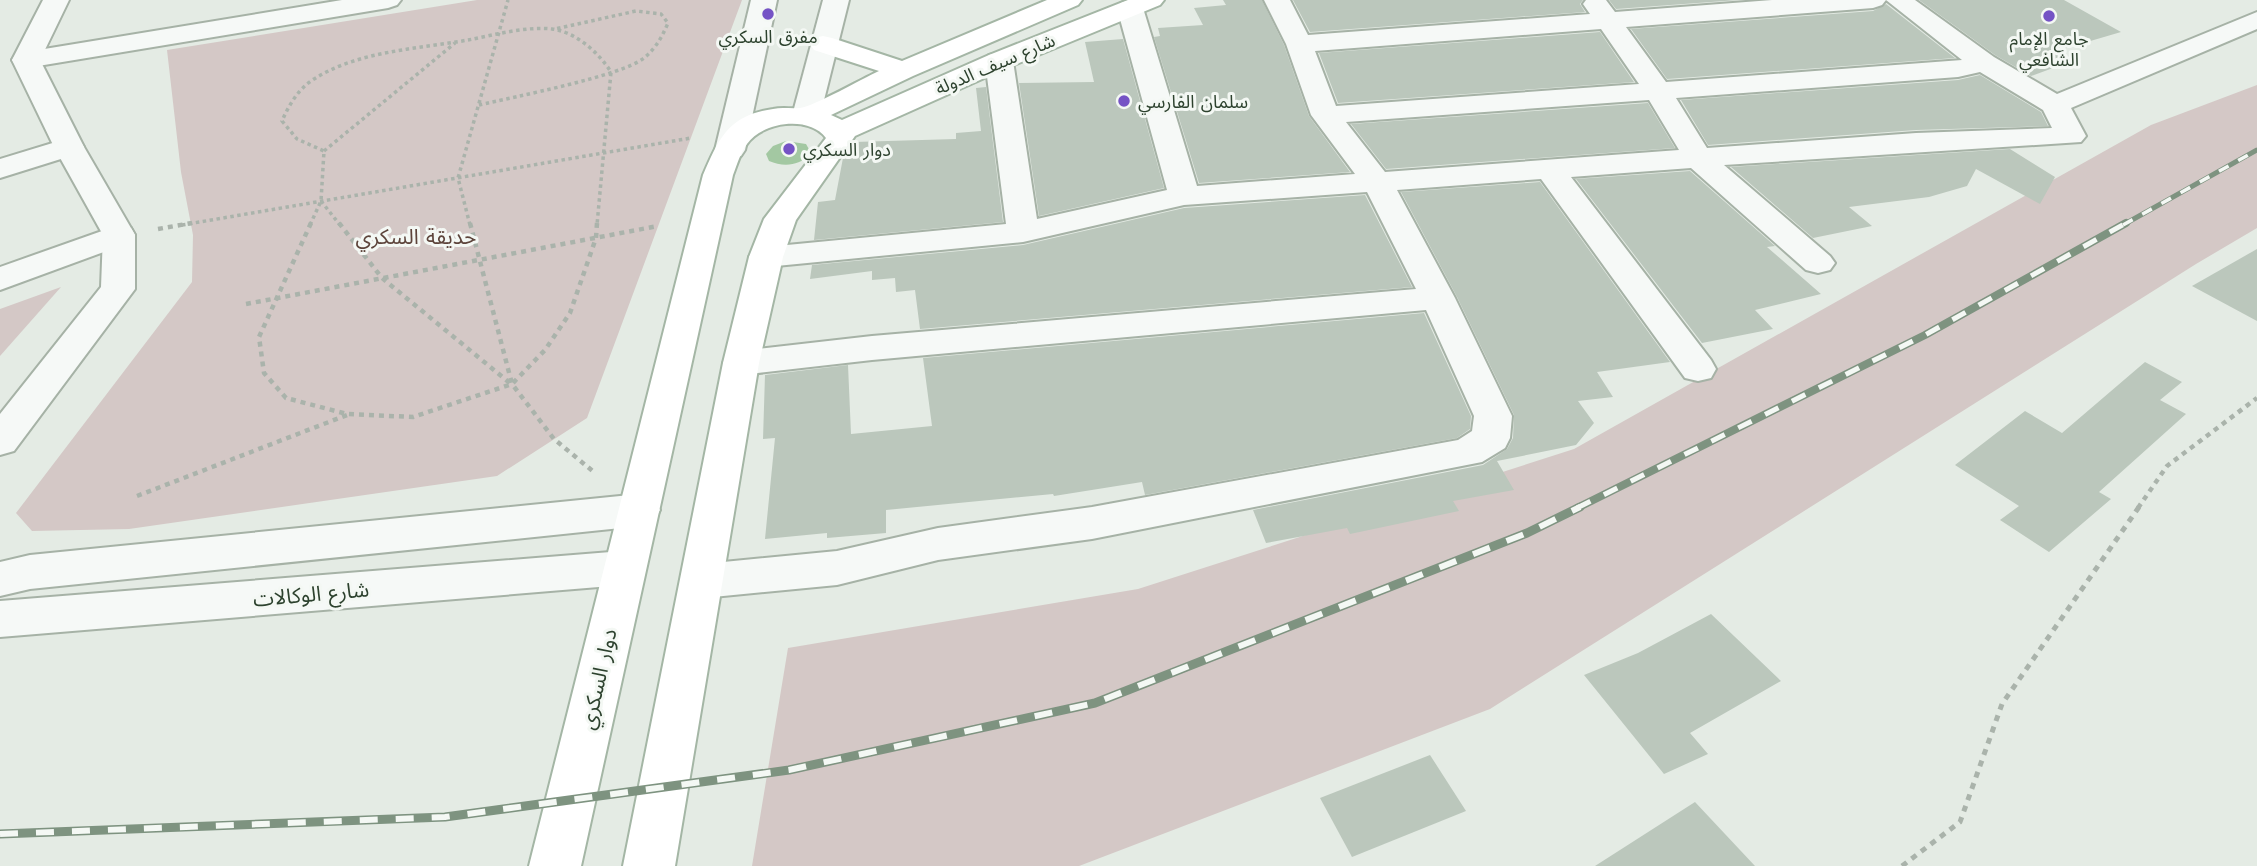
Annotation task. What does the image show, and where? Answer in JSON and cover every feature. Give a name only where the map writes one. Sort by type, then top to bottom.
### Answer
[{"type":"main road","name":"شارع سيف الدولة","points":[[823,124],[903,70],[1069,0]]},
{"type":"main road","name":"شارع سيف الدولة","points":[[823,124],[999,61],[1140,4]]},
{"type":"main road","points":[[824,44],[903,70]]},
{"type":"main road","name":"دوار السكري","points":[[555,866],[623,568],[640,510],[718,175],[732,140],[755,123],[789,116],[823,124]]},
{"type":"main road","points":[[649,866],[741,363],[766,257],[780,219],[841,138],[823,124]]},
{"type":"street","points":[[26,60],[56,0]]},
{"type":"street","points":[[26,60],[388,0]]},
{"type":"street","points":[[732,140],[764,0]]},
{"type":"street","points":[[823,124],[824,44],[836,0]]},
{"type":"street","points":[[703,581],[837,568],[938,544],[1092,523],[1468,452],[1491,438],[1493,416],[1438,298],[1378,183],[1325,115],[1298,44],[1277,0]]},
{"type":"street","points":[[1298,44],[1600,10],[1873,0]]},
{"type":"street","points":[[766,257],[1023,232],[1184,196],[1916,142],[2071,136],[2055,105],[1984,63],[1899,0]]},
{"type":"street","points":[[1140,4],[1184,196]]},
{"type":"street","points":[[1600,10],[1657,89],[1698,158],[1818,262]]},
{"type":"street","points":[[2055,105],[2257,20]]},
{"type":"street","points":[[0,441],[118,289],[119,235],[69,147],[26,60]]},
{"type":"street","points":[[999,61],[1023,232]]},
{"type":"street","points":[[1325,115],[1958,69],[1984,63]]},
{"type":"street","points":[[0,169],[69,147]]},
{"type":"street","points":[[1551,171],[1698,369]]},
{"type":"street","points":[[0,279],[119,235]]},
{"type":"street","points":[[741,363],[873,348],[1438,298]]},
{"type":"street","points":[[0,579],[30,572],[640,510]]},
{"type":"street","name":"شارع الوكالات","points":[[0,619],[623,568]]},
{"type":"path","points":[[508,0],[458,178],[512,384]]},
{"type":"path","points":[[324,151],[296,139],[282,121],[291,101],[311,80],[342,65],[374,55],[499,34],[554,29],[636,11],[661,13],[668,23],[659,43],[642,61],[611,72],[479,105]]},
{"type":"path","points":[[456,42],[324,151],[321,201],[259,337],[264,373],[286,398],[347,414],[413,417],[512,384],[545,350],[570,313],[596,238],[611,72],[603,57],[582,41],[554,29]]},
{"type":"path","points":[[119,235],[604,153],[732,140]]},
{"type":"path","points":[[321,201],[382,278],[512,384],[554,439],[640,510]]},
{"type":"path","points":[[246,304],[658,226]]},
{"type":"path","points":[[1902,866],[1960,822],[2001,704],[2167,466],[2257,398]]},
{"type":"path","points":[[137,496],[347,414]]},
{"type":"green space","name":"حديقة السكري","points":[[477,0],[742,0],[587,418],[497,476],[129,529],[32,531],[16,513],[192,282],[193,235],[181,172],[167,50]]},
{"type":"green space","points":[[2257,85],[2257,228],[1490,709],[1079,866],[752,866],[788,648],[1138,589],[1574,449],[2151,125]]},
{"type":"green space","points":[[61,287],[0,356],[0,309]]},
{"type":"shaded area","points":[[786,141],[806,144],[809,155],[790,164],[769,161],[766,154],[773,146]]},
{"type":"building","points":[[1223,0],[1262,0],[1284,45],[1309,116],[1350,172],[1199,183],[1154,37],[1160,36],[1158,28],[1203,25],[1194,8],[1226,5]]},
{"type":"building","points":[[1293,0],[1583,0],[1580,4],[1585,12],[1310,32]]},
{"type":"building","points":[[1609,0],[1738,0],[1616,9]]},
{"type":"building","points":[[1919,0],[2064,0],[2121,32],[2053,52],[2072,61],[2031,76],[1995,55]]},
{"type":"building","points":[[1886,4],[1955,58],[1667,79],[1631,29],[1873,11]]},
{"type":"building","points":[[1600,32],[1634,82],[1338,103],[1319,53]]},
{"type":"building","points":[[1123,39],[1164,188],[1039,216],[1019,83],[1094,82],[1085,42]]},
{"type":"building","points":[[1980,75],[2041,112],[2048,126],[1916,130],[1708,145],[1681,100],[1958,80]]},
{"type":"building","points":[[986,87],[1003,222],[814,240],[818,202],[835,200],[843,158],[854,142],[956,139],[956,133],[981,131],[976,88]]},
{"type":"building","points":[[1648,103],[1675,148],[1386,169],[1351,124]]},
{"type":"building","points":[[2010,149],[2055,177],[2040,204],[1976,169],[1967,186],[1929,197],[1849,207],[1872,226],[1813,238],[1731,167]]},
{"type":"building","points":[[1690,171],[1775,246],[1767,247],[1821,294],[1755,310],[1773,329],[1702,343],[1576,179]]},
{"type":"building","points":[[1540,182],[1670,362],[1597,372],[1613,397],[1578,401],[1594,423],[1576,445],[1497,461],[1514,490],[1453,501],[1459,511],[1350,534],[1347,528],[1266,543],[1253,510],[1483,465],[1507,449],[1513,438],[1514,415],[1457,297],[1401,192]]},
{"type":"building","points":[[1365,195],[1412,287],[920,329],[915,290],[896,292],[895,278],[872,280],[872,271],[810,279],[812,265],[1023,245],[1184,208]]},
{"type":"building","points":[[2257,249],[2257,321],[2192,286]]},
{"type":"building","points":[[1424,313],[1471,416],[1470,429],[1457,438],[1145,495],[1142,482],[1054,496],[886,510],[886,533],[827,538],[827,533],[765,539],[775,438],[763,439],[765,375],[848,365],[851,434],[932,426],[923,358]]},
{"type":"building","points":[[2145,362],[2182,382],[2160,400],[2186,414],[2099,492],[2111,499],[2049,552],[2000,520],[2019,506],[1955,465],[2025,411],[2062,433]]},
{"type":"building","points":[[1711,614],[1781,681],[1690,733],[1708,754],[1664,774],[1584,675],[1638,653]]},
{"type":"building","points":[[1430,755],[1466,811],[1352,857],[1320,798]]},
{"type":"building","points":[[1695,802],[1755,866],[1595,866]]},
{"type":"railway","points":[[2123,225],[2257,150]]},
{"type":"railway","points":[[1577,508],[1925,335],[2126,223]]},
{"type":"railway","points":[[0,834],[445,817],[789,770],[1095,703],[1527,533],[1580,507]]},
{"type":"place","name":"مفرق السكري","points":[[768,14]]},
{"type":"place","name":"جامع الإمام الشافعي","points":[[2049,16]]},
{"type":"place","name":"سلمان الفارسي","points":[[1124,101]]},
{"type":"place","name":"دوار السكري","points":[[789,149]]}]
